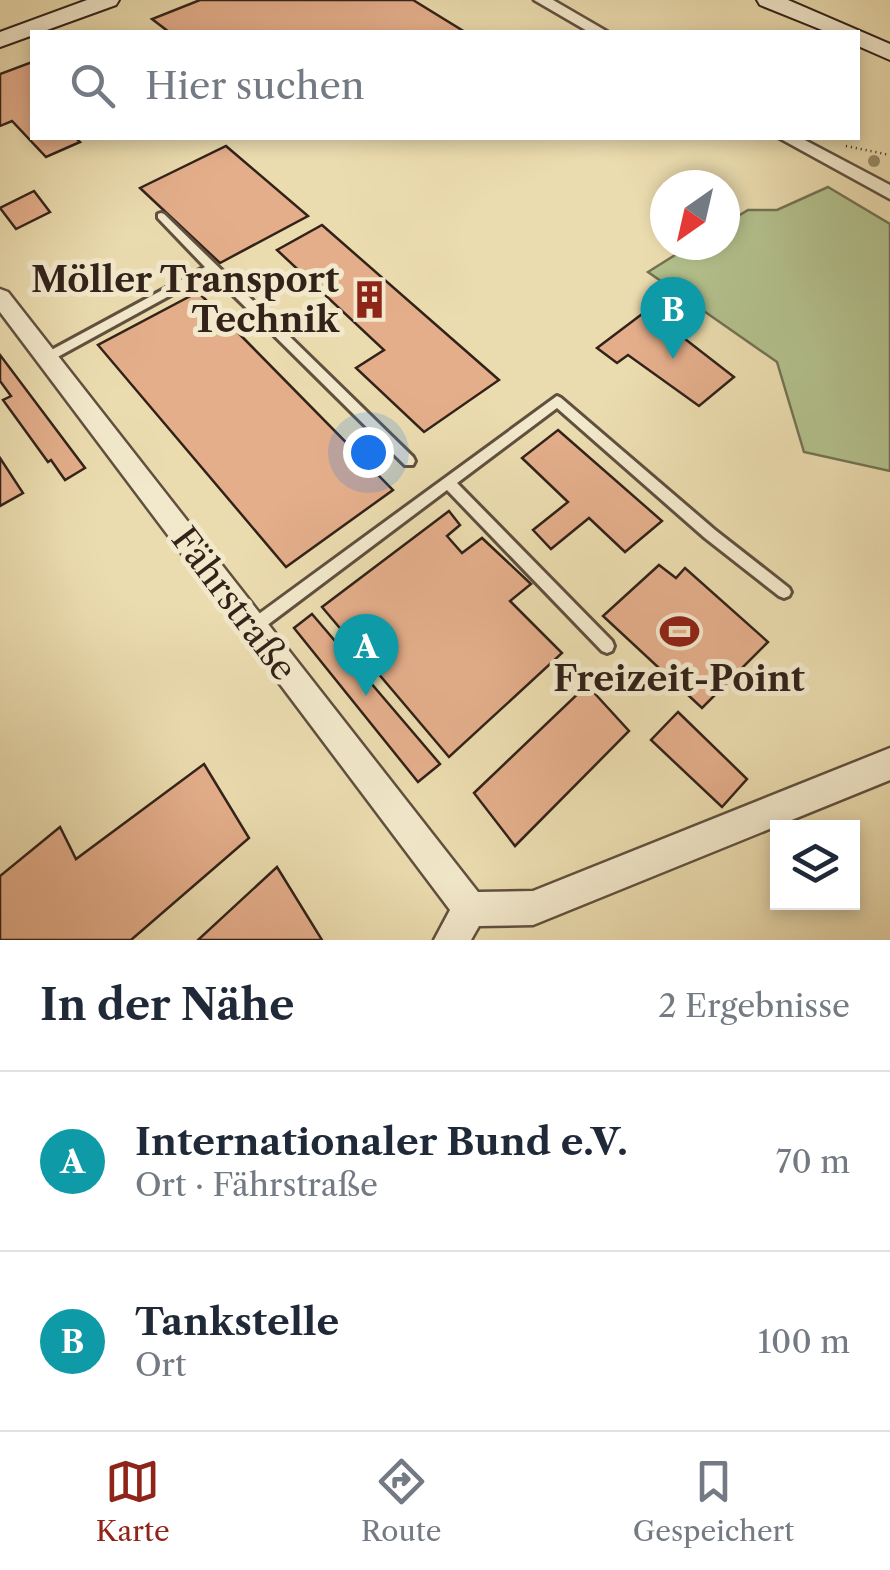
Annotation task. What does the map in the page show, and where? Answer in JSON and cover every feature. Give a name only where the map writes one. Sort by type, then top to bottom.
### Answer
[{"type":"main road","points":[[0,40],[108,0]]},
{"type":"main road","points":[[768,0],[841,30]]},
{"type":"main road","points":[[795,0],[843,30]]},
{"type":"main road","points":[[860,39],[890,53]]},
{"type":"street","points":[[542,0],[596,30]]},
{"type":"street","points":[[792,140],[890,193]]},
{"type":"street","name":"Fährstraße","points":[[0,297],[470,909]]},
{"type":"street","points":[[451,940],[470,909],[533,908],[890,764]]},
{"type":"lane","points":[[161,216],[409,462]]},
{"type":"lane","points":[[48,356],[212,268]]},
{"type":"lane","points":[[251,628],[557,400],[710,534],[784,592]]},
{"type":"lane","points":[[448,482],[606,646]]},
{"type":"green space","points":[[828,187],[890,224],[890,471],[804,452],[777,362],[648,272],[667,260],[740,260],[740,215],[748,210],[777,210]]},
{"type":"building","points":[[200,0],[413,0],[462,30],[166,30],[152,19]]},
{"type":"building","points":[[30,63],[30,140],[80,142],[46,157],[12,121],[0,126],[0,74]]},
{"type":"building","points":[[226,146],[308,216],[220,263],[140,188]]},
{"type":"building","points":[[34,191],[50,212],[16,229],[0,208]]},
{"type":"building","name":"Möller Transport Technik","points":[[322,225],[499,380],[424,432],[356,368],[384,350],[277,250]]},
{"type":"building","points":[[198,292],[393,490],[286,567],[98,345]]},
{"type":"building","points":[[650,308],[665,309],[675,318],[667,325],[734,377],[699,406],[628,355],[617,363],[597,348]]},
{"type":"building","points":[[0,355],[85,468],[65,480],[51,460],[48,462],[3,400],[11,396],[0,381]]},
{"type":"building","points":[[558,430],[662,521],[625,552],[589,518],[551,549],[533,530],[568,502],[522,458]]},
{"type":"building","points":[[0,458],[23,493],[0,506]]},
{"type":"building","points":[[449,511],[460,525],[447,536],[462,553],[482,538],[531,584],[510,601],[562,653],[449,757],[322,607]]},
{"type":"building","points":[[659,565],[676,578],[685,568],[768,642],[702,708],[603,616]]},
{"type":"building","points":[[312,614],[440,764],[418,782],[294,628]]},
{"type":"building","points":[[587,685],[629,731],[515,846],[474,793]]},
{"type":"building","points":[[678,712],[747,779],[722,807],[651,740]]},
{"type":"building","points":[[204,764],[249,838],[131,940],[0,940],[0,876],[60,827],[76,859]]},
{"type":"building","points":[[277,867],[322,940],[198,940]]},
{"type":"place","name":"Möller Transport Technik","points":[[369,300]]},
{"type":"place","name":"Tankstelle","points":[[673,359]]},
{"type":"place","name":"Freizeit-Point","points":[[679,632]]},
{"type":"place","name":"Internationaler Bund e.V.","points":[[366,696]]}]
